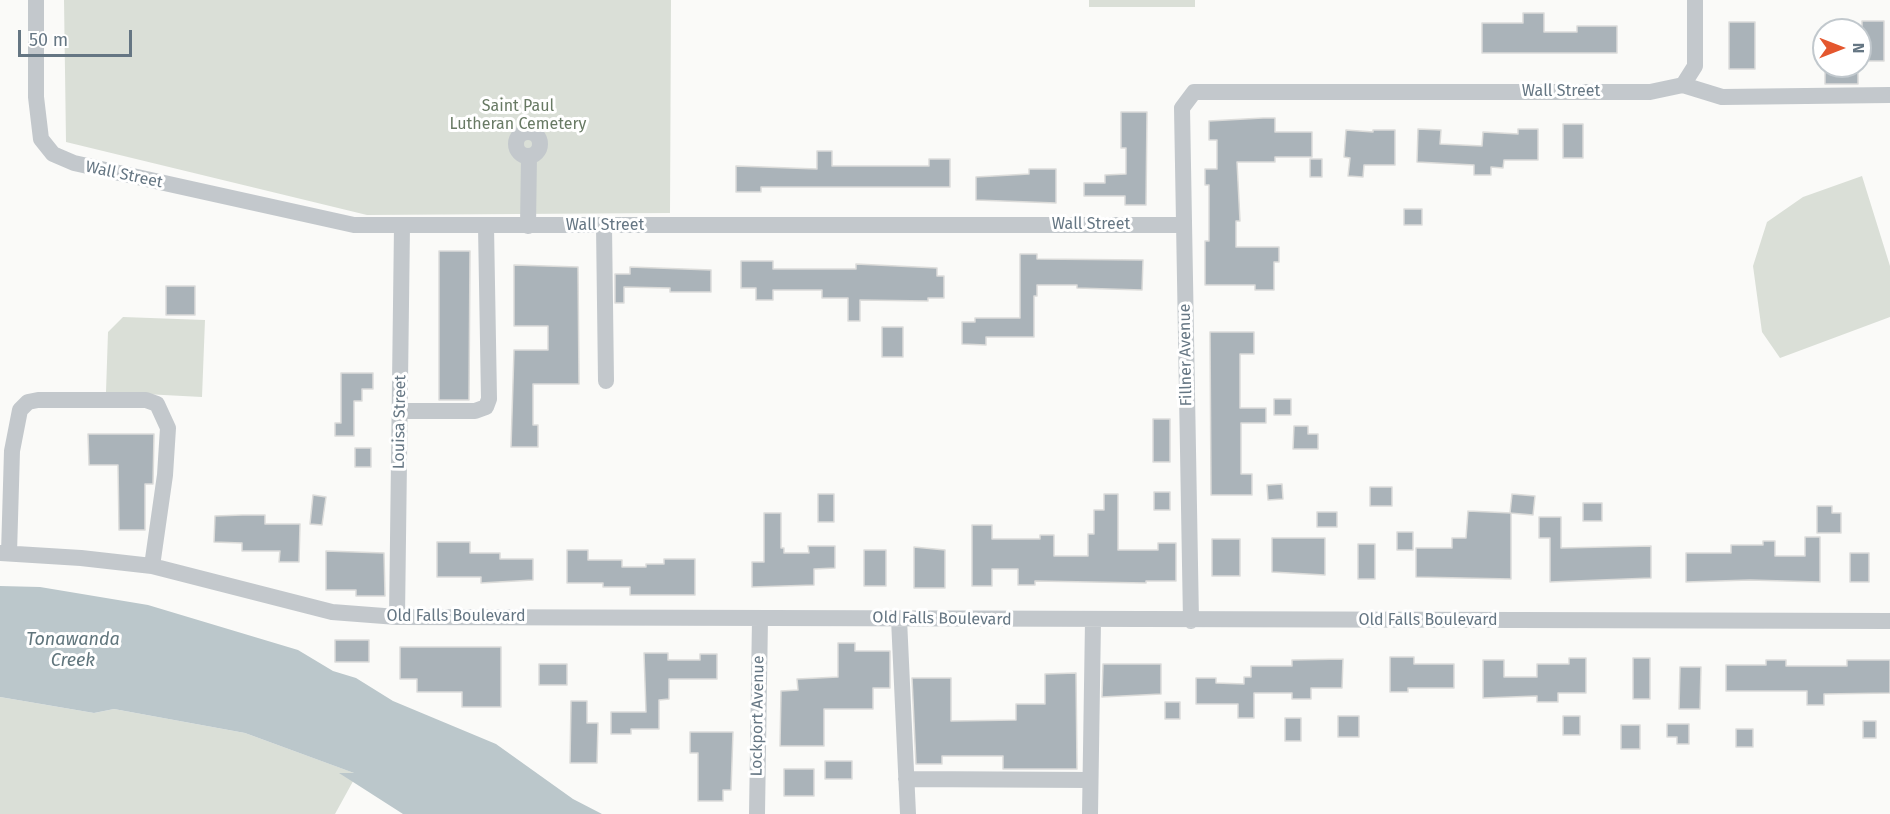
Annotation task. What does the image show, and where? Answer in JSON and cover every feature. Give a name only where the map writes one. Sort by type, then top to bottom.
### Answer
[{"type":"street","name":"Wall Street","points":[[36,0],[36,97],[41,139],[53,154],[74,163],[354,225],[1184,225]]},
{"type":"street","points":[[1683,85],[1695,66],[1695,0]]},
{"type":"street","name":"Wall Street","points":[[1194,93],[1650,92],[1683,85],[1722,97],[1890,95]]},
{"type":"street","name":"Fillner Avenue","points":[[1191,621],[1182,108],[1194,93]]},
{"type":"street","points":[[528,226],[529,156]]},
{"type":"street","name":"Louisa Street","points":[[397,617],[402,226]]},
{"type":"street","points":[[401,411],[475,411],[486,407],[489,399],[486,226]]},
{"type":"street","points":[[604,226],[606,381]]},
{"type":"street","points":[[4,553],[12,451],[20,410],[28,402],[38,399],[146,400],[157,404],[168,428],[165,475],[152,566]]},
{"type":"street","name":"Old Falls Boulevard","points":[[4,553],[152,566],[332,612],[397,617],[1094,621],[1890,621]]},
{"type":"street","name":"Lockport Avenue","points":[[757,814],[760,618]]},
{"type":"street","points":[[899,619],[908,814]]},
{"type":"street","points":[[1090,814],[1094,621]]},
{"type":"street","points":[[906,779],[1090,780]]},
{"type":"green space","name":"Saint Paul Lutheran Cemetery","points":[[64,0],[671,0],[670,213],[367,215],[66,142]]},
{"type":"green space","points":[[1089,0],[1195,0],[1195,7],[1089,7]]},
{"type":"green space","points":[[1862,176],[1890,266],[1890,317],[1780,358],[1762,332],[1753,266],[1767,222],[1803,197]]},
{"type":"green space","points":[[123,317],[205,320],[202,397],[106,392],[108,332]]},
{"type":"green space","points":[[0,697],[94,713],[114,709],[245,733],[357,774],[335,814],[0,814]]},
{"type":"water","name":"Tonawanda Creek","points":[[0,586],[40,587],[148,605],[298,650],[333,671],[356,678],[393,701],[496,744],[573,799],[602,814],[403,814],[339,773],[354,773],[245,733],[114,709],[94,713],[0,697]]},
{"type":"building","points":[[1523,13],[1544,13],[1544,32],[1577,32],[1577,26],[1617,26],[1617,53],[1482,53],[1482,23],[1523,23]]},
{"type":"building","points":[[1872,21],[1884,21],[1884,61],[1872,61]]},
{"type":"building","points":[[1729,22],[1755,22],[1755,69],[1729,69]]},
{"type":"building","points":[[1825,78],[1858,78],[1858,84],[1825,84]]},
{"type":"building","points":[[1121,112],[1147,112],[1146,205],[1125,205],[1125,196],[1084,196],[1084,183],[1105,183],[1105,175],[1126,174],[1126,148],[1121,148]]},
{"type":"building","points":[[1275,118],[1275,132],[1312,132],[1312,157],[1275,157],[1275,162],[1237,162],[1240,221],[1236,221],[1236,247],[1279,247],[1279,262],[1274,262],[1274,290],[1255,290],[1255,285],[1205,285],[1205,241],[1209,241],[1209,185],[1205,185],[1205,169],[1217,169],[1217,140],[1209,140],[1209,121]]},
{"type":"building","points":[[1563,124],[1583,124],[1583,158],[1563,158]]},
{"type":"building","points":[[1418,129],[1441,130],[1440,144],[1482,146],[1483,132],[1518,134],[1518,129],[1538,129],[1538,160],[1504,160],[1503,168],[1491,167],[1491,175],[1474,175],[1474,165],[1417,162]]},
{"type":"building","points":[[1346,130],[1373,132],[1373,130],[1395,130],[1395,165],[1364,165],[1363,177],[1348,176],[1350,158],[1344,157]]},
{"type":"building","points":[[817,151],[832,151],[832,166],[929,166],[929,159],[950,159],[950,187],[761,187],[761,192],[736,192],[736,166],[817,169]]},
{"type":"building","points":[[1310,159],[1322,159],[1322,177],[1310,177]]},
{"type":"building","points":[[1029,169],[1056,169],[1056,203],[976,200],[976,177],[1029,174]]},
{"type":"building","points":[[1404,209],[1422,209],[1422,225],[1404,225]]},
{"type":"building","points":[[439,251],[470,251],[469,400],[439,400]]},
{"type":"building","points":[[1020,254],[1037,254],[1037,259],[1143,260],[1142,290],[1077,288],[1077,285],[1037,285],[1037,296],[1034,296],[1034,337],[986,337],[986,345],[962,344],[962,322],[975,322],[975,318],[1020,318]]},
{"type":"building","points":[[741,261],[773,261],[773,269],[856,269],[856,264],[937,268],[937,276],[944,276],[944,298],[928,298],[928,301],[860,300],[860,321],[848,321],[848,298],[822,298],[822,290],[773,290],[773,300],[756,300],[756,288],[741,288]]},
{"type":"building","points":[[514,265],[578,267],[579,384],[533,384],[533,425],[538,425],[538,447],[511,447],[514,350],[548,350],[548,326],[514,326]]},
{"type":"building","points":[[630,267],[711,270],[711,292],[670,292],[670,288],[624,287],[624,303],[615,303],[615,274],[630,274]]},
{"type":"building","points":[[166,286],[195,286],[195,315],[166,315]]},
{"type":"building","points":[[882,327],[903,327],[903,357],[882,357]]},
{"type":"building","points":[[1210,332],[1254,332],[1254,354],[1240,354],[1240,408],[1266,408],[1266,423],[1241,423],[1241,474],[1252,474],[1252,495],[1211,495]]},
{"type":"building","points":[[341,373],[373,373],[373,389],[362,389],[362,401],[354,401],[354,436],[335,436],[335,423],[341,423]]},
{"type":"building","points":[[1274,399],[1291,399],[1291,415],[1274,415]]},
{"type":"building","points":[[1153,419],[1170,419],[1170,462],[1153,462]]},
{"type":"building","points":[[1294,426],[1308,426],[1308,434],[1318,434],[1318,449],[1293,449]]},
{"type":"building","points":[[88,434],[154,434],[153,484],[145,484],[145,530],[119,530],[118,465],[89,465]]},
{"type":"building","points":[[355,448],[371,448],[371,467],[355,467]]},
{"type":"building","points":[[1282,484],[1283,499],[1268,500],[1267,485]]},
{"type":"building","points":[[1370,487],[1392,487],[1392,506],[1370,506]]},
{"type":"building","points":[[1154,492],[1170,492],[1170,510],[1154,510]]},
{"type":"building","points":[[818,494],[834,494],[834,522],[818,522]]},
{"type":"building","points":[[1104,494],[1118,494],[1118,550],[1158,550],[1158,543],[1176,543],[1176,581],[1146,581],[1146,583],[1035,581],[1035,585],[1018,585],[1018,569],[992,569],[992,586],[972,586],[972,525],[992,525],[992,539],[1040,539],[1040,535],[1054,535],[1054,556],[1088,556],[1088,534],[1094,534],[1094,510],[1104,510]]},
{"type":"building","points":[[1512,494],[1535,496],[1533,515],[1510,513]]},
{"type":"building","points":[[313,495],[326,497],[322,525],[310,524]]},
{"type":"building","points":[[1583,503],[1602,503],[1602,521],[1583,521]]},
{"type":"building","points":[[1817,506],[1832,506],[1832,513],[1841,513],[1841,533],[1817,533]]},
{"type":"building","points":[[1468,511],[1511,513],[1511,579],[1416,577],[1416,548],[1452,548],[1452,538],[1466,538]]},
{"type":"building","points":[[1317,512],[1337,512],[1337,527],[1317,527]]},
{"type":"building","points":[[764,513],[781,513],[781,548],[784,548],[784,553],[809,553],[808,546],[835,546],[835,568],[814,569],[814,585],[752,587],[752,562],[764,562]]},
{"type":"building","points":[[265,515],[265,524],[300,524],[299,562],[279,562],[280,551],[242,551],[242,543],[214,542],[215,516]]},
{"type":"building","points":[[1539,517],[1561,517],[1561,548],[1651,546],[1651,578],[1550,582],[1550,538],[1539,538]]},
{"type":"building","points":[[1397,532],[1413,532],[1413,550],[1397,550]]},
{"type":"building","points":[[1805,537],[1820,537],[1820,582],[1750,580],[1686,582],[1686,553],[1731,553],[1731,545],[1763,545],[1763,541],[1775,541],[1775,556],[1805,556]]},
{"type":"building","points":[[1272,538],[1325,538],[1325,575],[1272,572]]},
{"type":"building","points":[[1212,539],[1240,539],[1240,576],[1212,576]]},
{"type":"building","points":[[437,542],[470,542],[470,553],[500,553],[500,559],[533,559],[533,580],[481,583],[481,577],[437,577]]},
{"type":"building","points":[[1358,544],[1375,544],[1375,579],[1358,579]]},
{"type":"building","points":[[914,547],[945,550],[945,588],[914,588]]},
{"type":"building","points":[[567,550],[588,550],[588,560],[622,560],[622,567],[664,564],[664,559],[695,559],[695,595],[630,595],[630,587],[603,587],[603,583],[567,583]]},
{"type":"building","points":[[864,550],[886,550],[886,586],[864,586]]},
{"type":"building","points":[[326,551],[384,553],[385,596],[356,596],[356,590],[326,590]]},
{"type":"building","points":[[1850,553],[1869,553],[1869,582],[1850,582]]},
{"type":"building","points":[[335,640],[369,640],[369,662],[335,662]]},
{"type":"building","points":[[838,643],[855,643],[855,651],[890,651],[890,688],[873,688],[873,709],[824,709],[824,746],[780,746],[781,691],[798,690],[797,679],[838,677]]},
{"type":"building","points":[[400,647],[501,647],[501,707],[462,707],[462,692],[417,692],[417,679],[400,679]]},
{"type":"building","points":[[644,653],[668,653],[668,660],[700,660],[700,654],[717,654],[717,679],[669,679],[669,699],[659,700],[659,729],[631,729],[631,734],[611,734],[611,712],[646,712]]},
{"type":"building","points":[[1390,657],[1414,657],[1414,664],[1454,664],[1454,688],[1408,688],[1408,692],[1390,692]]},
{"type":"building","points":[[1569,658],[1586,658],[1586,693],[1558,693],[1558,702],[1537,702],[1537,696],[1483,698],[1483,660],[1504,660],[1504,677],[1537,677],[1537,664],[1569,664]]},
{"type":"building","points":[[1633,658],[1650,658],[1650,699],[1633,699]]},
{"type":"building","points":[[1343,659],[1342,688],[1311,688],[1311,699],[1292,699],[1292,693],[1254,693],[1254,718],[1238,718],[1238,704],[1196,704],[1196,678],[1216,678],[1216,683],[1244,684],[1244,677],[1251,677],[1251,666],[1292,666],[1292,660]]},
{"type":"building","points":[[1766,660],[1786,660],[1786,666],[1847,666],[1847,660],[1890,660],[1890,693],[1824,694],[1824,705],[1807,705],[1807,691],[1726,691],[1726,665],[1766,665]]},
{"type":"building","points":[[539,664],[567,664],[567,685],[539,685]]},
{"type":"building","points":[[1103,664],[1161,664],[1161,694],[1102,697]]},
{"type":"building","points":[[1680,667],[1701,667],[1700,709],[1679,709]]},
{"type":"building","points":[[1076,673],[1077,769],[1003,769],[1003,756],[942,756],[942,764],[916,764],[912,678],[951,678],[951,721],[1016,720],[1016,704],[1045,704],[1045,674]]},
{"type":"building","points":[[571,701],[587,701],[587,723],[598,723],[597,763],[570,763]]},
{"type":"building","points":[[1165,702],[1180,702],[1180,719],[1165,719]]},
{"type":"building","points":[[1338,716],[1359,716],[1359,737],[1338,737]]},
{"type":"building","points":[[1563,716],[1580,716],[1580,735],[1563,735]]},
{"type":"building","points":[[1285,718],[1301,718],[1301,741],[1285,741]]},
{"type":"building","points":[[1863,721],[1876,721],[1876,738],[1863,738]]},
{"type":"building","points":[[1667,724],[1689,724],[1689,744],[1677,744],[1677,737],[1667,737]]},
{"type":"building","points":[[1621,725],[1640,725],[1640,749],[1621,749]]},
{"type":"building","points":[[1736,729],[1753,729],[1753,747],[1736,747]]},
{"type":"building","points":[[690,732],[733,732],[731,790],[723,790],[723,801],[698,801],[698,753],[690,753]]},
{"type":"building","points":[[825,761],[852,761],[852,779],[825,779]]},
{"type":"building","points":[[784,769],[814,769],[814,796],[784,796]]}]
